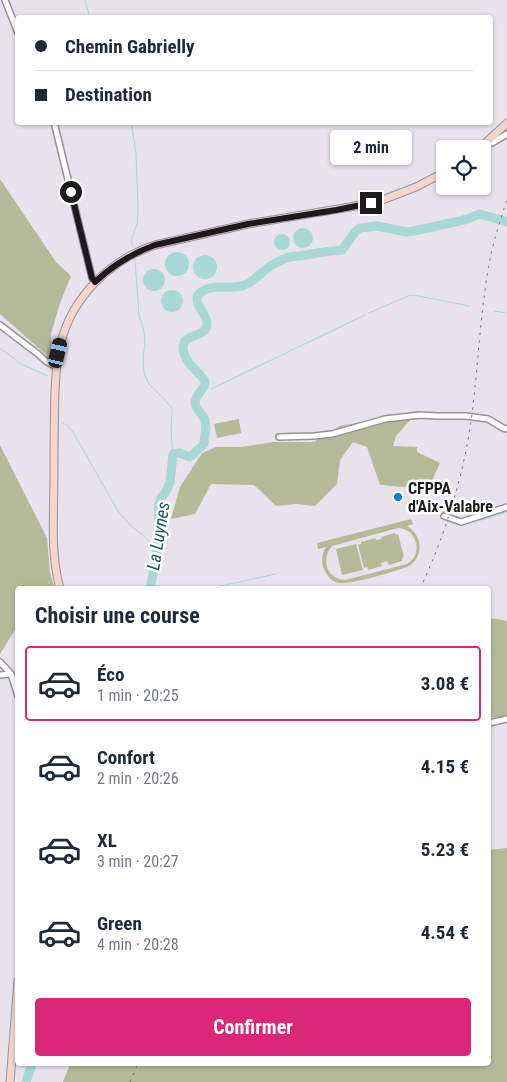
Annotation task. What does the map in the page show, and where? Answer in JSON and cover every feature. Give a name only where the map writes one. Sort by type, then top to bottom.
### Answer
[{"type":"main road","points":[[489,140],[507,121]]},
{"type":"main road","points":[[59,586],[53,544],[54,417],[57,367],[61,340],[67,325],[76,307],[95,282],[130,256],[155,245],[239,226],[382,200],[436,176]]},
{"type":"main road","points":[[10,1082],[15,1019]]},
{"type":"street","points":[[5,0],[15,25]]},
{"type":"street","points":[[55,125],[92,278],[95,282]]},
{"type":"street","points":[[492,143],[507,134]]},
{"type":"street","points":[[0,325],[46,362],[57,367]]},
{"type":"street","points":[[279,437],[332,434],[385,419],[420,415],[466,416],[488,419],[507,429]]},
{"type":"street","points":[[444,516],[461,522],[507,508]]},
{"type":"street","points":[[0,662],[11,674],[15,687]]},
{"type":"street","points":[[0,675],[11,674]]},
{"type":"street","points":[[491,723],[507,719]]},
{"type":"shaded area","points":[[0,179],[56,262],[71,276],[60,303],[51,334],[52,360],[0,314]]},
{"type":"shaded area","points":[[299,228],[307,228],[313,234],[313,242],[307,248],[299,248],[293,242],[293,234]]},
{"type":"shaded area","points":[[282,234],[288,236],[290,242],[288,248],[282,250],[276,248],[274,242],[276,236]]},
{"type":"shaded area","points":[[177,252],[182,253],[188,259],[188,269],[182,275],[177,276],[172,275],[166,269],[165,264],[166,259],[172,253]]},
{"type":"shaded area","points":[[205,255],[210,256],[216,262],[216,272],[210,278],[205,279],[200,278],[194,272],[193,267],[194,262],[200,256]]},
{"type":"shaded area","points":[[154,269],[162,272],[165,280],[162,288],[154,291],[146,288],[143,280],[146,272]]},
{"type":"shaded area","points":[[172,290],[180,293],[183,301],[180,309],[172,312],[164,309],[161,301],[164,293]]},
{"type":"shaded area","points":[[418,411],[396,436],[393,446],[417,447],[417,452],[440,463],[428,489],[380,485],[367,447],[353,442],[340,460],[337,484],[315,506],[296,504],[276,506],[254,485],[211,484],[195,514],[171,519],[180,487],[202,453],[216,447],[241,447],[274,442],[314,442],[340,426]]},
{"type":"shaded area","points":[[239,419],[241,433],[217,438],[214,424]]},
{"type":"shaded area","points":[[0,445],[47,538],[50,573],[54,586],[15,586],[15,630],[0,654]]},
{"type":"shaded area","points":[[411,519],[413,524],[407,526],[416,534],[420,545],[418,556],[411,565],[364,580],[340,583],[332,580],[325,572],[322,561],[326,547],[318,549],[317,543]],"holes":[[[398,528],[405,529],[414,537],[417,549],[412,560],[407,564],[345,580],[333,576],[327,568],[327,557],[332,546]]]},
{"type":"shaded area","points":[[395,533],[396,535],[398,534],[404,557],[402,561],[389,565],[387,561],[381,563],[382,566],[368,570],[367,567],[364,568],[358,545],[361,542],[375,538],[376,540],[382,539],[381,537]]},
{"type":"shaded area","points":[[356,544],[363,570],[342,575],[336,549]]},
{"type":"shaded area","points":[[491,618],[507,622],[507,720],[492,717]]},
{"type":"shaded area","points":[[507,848],[507,1082],[63,1082],[69,1066],[491,1066],[491,850]]},
{"type":"waterway","points":[[85,0],[89,15]]},
{"type":"waterway","points":[[131,125],[136,153],[138,209],[137,224],[131,240],[133,247]]},
{"type":"waterway","points":[[151,586],[156,559],[159,504],[170,483],[173,454],[180,453],[190,457],[204,444],[205,421],[196,408],[195,402],[205,382],[186,359],[183,347],[187,339],[200,334],[206,328],[207,323],[198,303],[198,295],[206,289],[243,286],[272,265],[286,258],[342,250],[360,228],[377,226],[406,232],[464,220],[480,214],[507,222]]},
{"type":"waterway","points":[[135,260],[139,315],[144,331],[144,373],[149,384],[172,408],[173,454]]},
{"type":"waterway","points":[[369,313],[413,295],[469,306]]},
{"type":"waterway","points":[[494,311],[507,313]]},
{"type":"waterway","points":[[211,389],[365,315]]},
{"type":"waterway","points":[[0,348],[21,364],[48,376]]},
{"type":"waterway","points":[[197,396],[202,394]]},
{"type":"waterway","points":[[63,423],[73,432],[118,511],[129,524],[145,537]]},
{"type":"waterway","points":[[475,521],[507,512]]},
{"type":"waterway","name":"La Luynes","points":[[146,538],[152,545],[156,559]]},
{"type":"waterway","points":[[221,586],[275,574]]},
{"type":"waterway","name":"La Luynes","points":[[26,1082],[31,1066]]},
{"type":"railway","points":[[421,586],[446,525],[469,437],[488,270],[507,200]]},
{"type":"railway","points":[[130,1082],[137,1066]]},
{"type":"place","name":"CFPPA d'Aix-Valabre","points":[[398,497]]},
{"type":"route","points":[[71,192],[92,278],[95,282],[130,256],[155,245],[248,224],[371,203]]}]
